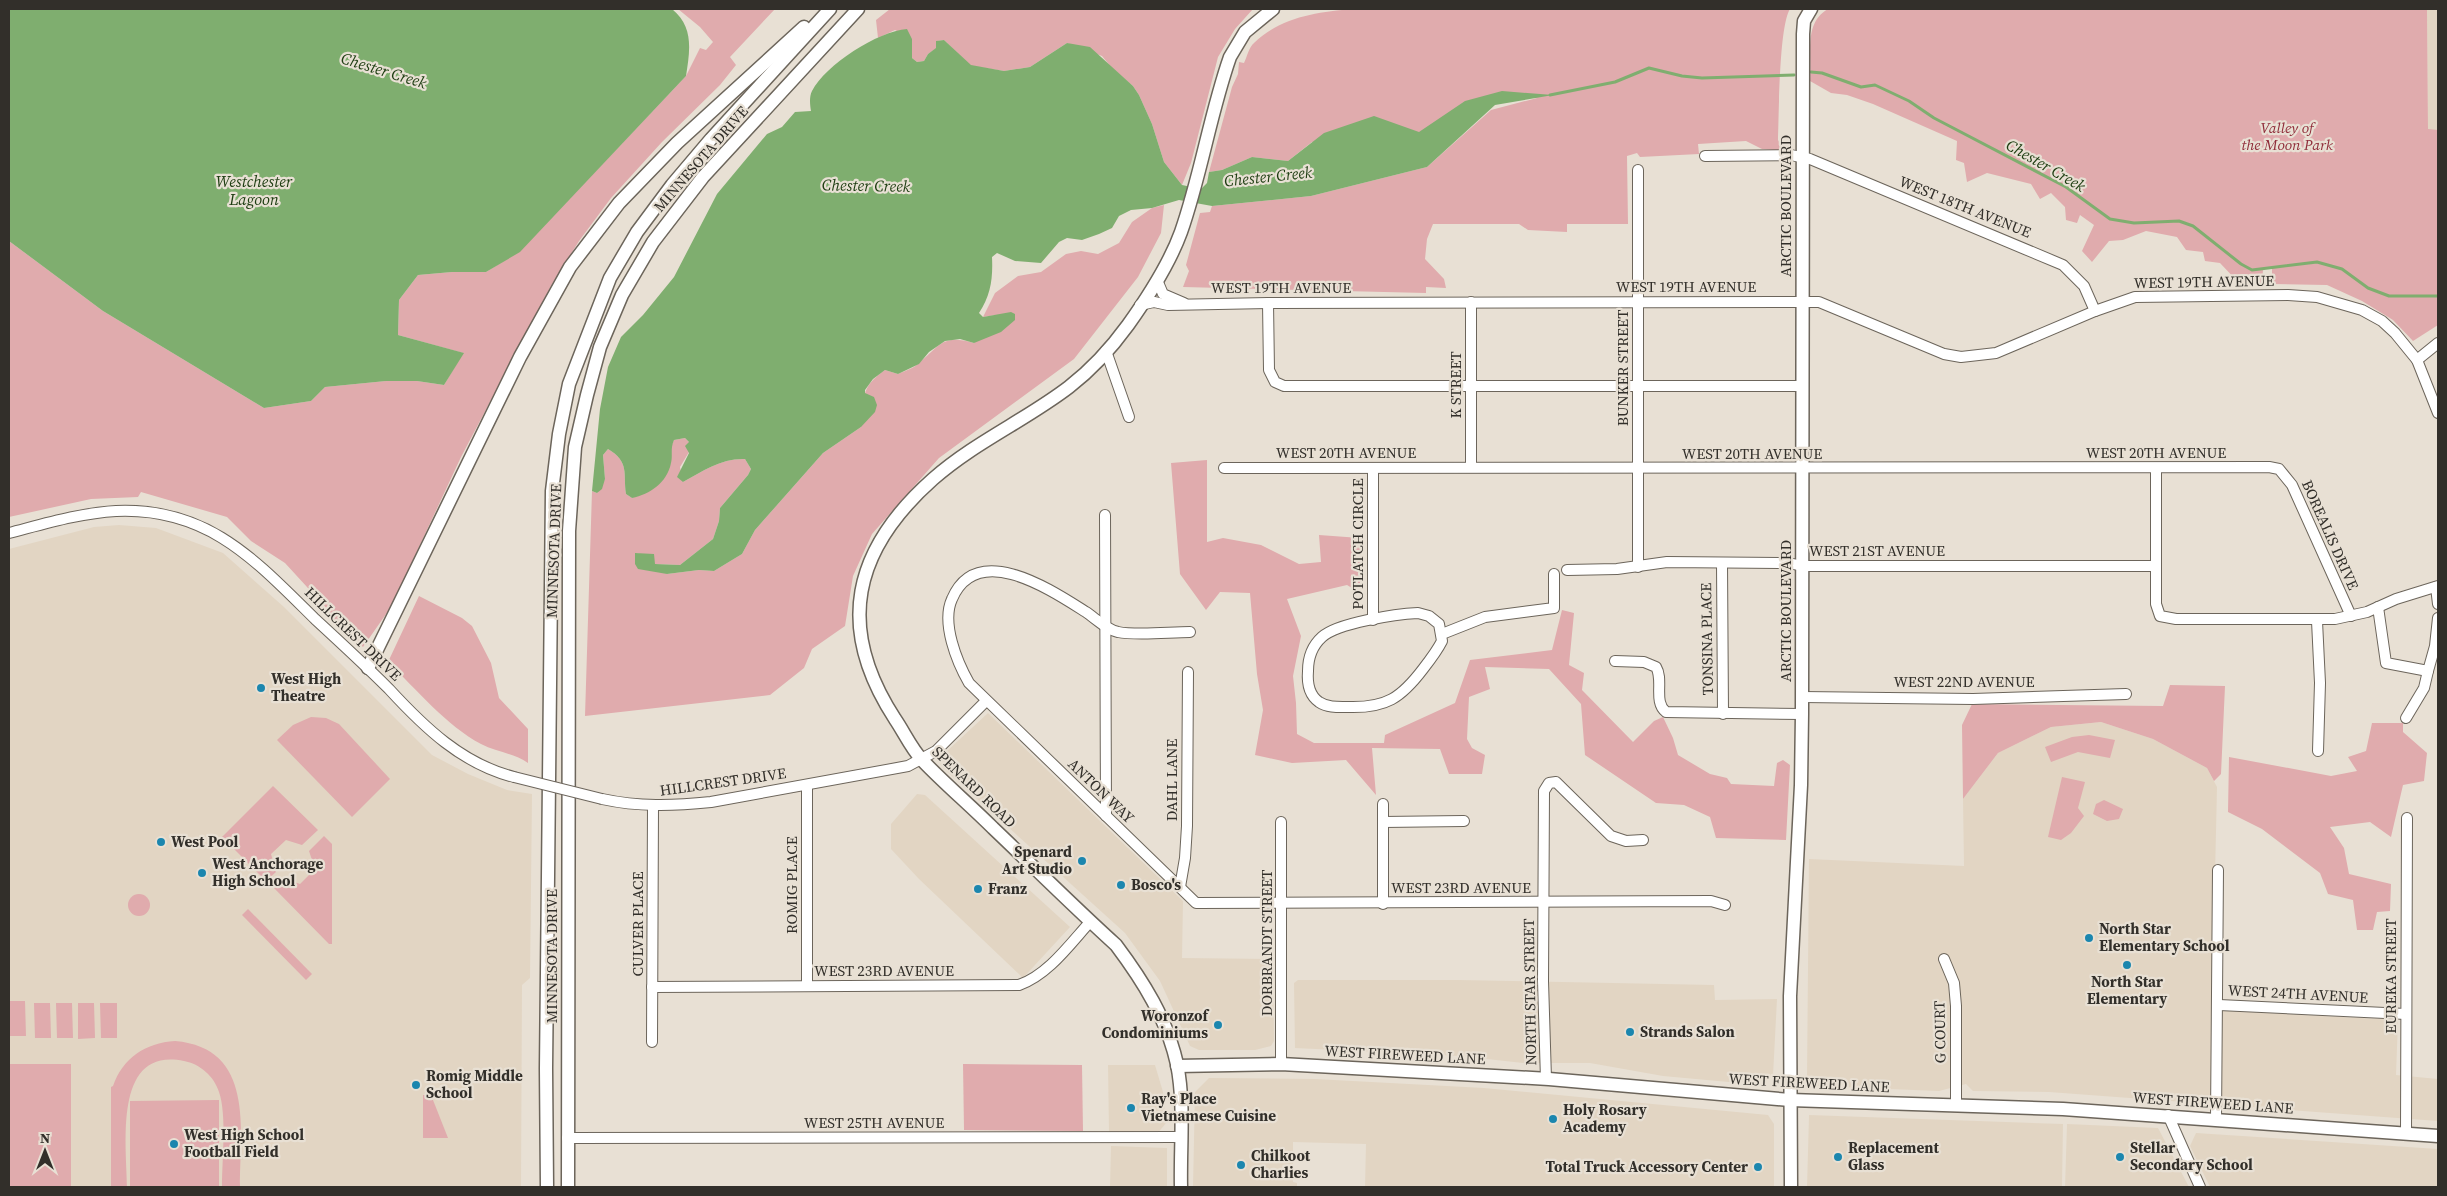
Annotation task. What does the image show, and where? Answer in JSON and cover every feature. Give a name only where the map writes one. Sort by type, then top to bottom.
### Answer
[{"type":"main road","points":[[368,668],[520,357],[570,267],[619,203],[677,143],[825,9]]},
{"type":"main road","name":"MINNESOTA DRIVE","points":[[547,1187],[546,1069],[552,491],[559,434],[569,384],[610,278],[637,232],[711,139],[830,9]]},
{"type":"main road","name":"MINNESOTA DRIVE","points":[[568,1187],[569,531],[575,447],[587,394],[600,348],[622,295],[653,242],[703,177],[858,9]]},
{"type":"main road","name":"SPENARD ROAD","points":[[1181,1187],[1181,1137],[1177,1066],[1163,1023],[1146,987],[1116,945],[922,760],[880,695],[866,658],[859,623],[859,607],[868,561],[900,514],[932,480],[971,450],[1069,386],[1106,351],[1127,326],[1157,280],[1181,231],[1230,57],[1245,32],[1273,9]]},
{"type":"main road","name":"ARCTIC BOULEVARD","points":[[1791,1187],[1790,996],[1801,785],[1802,714],[1803,34],[1804,21],[1812,9]]},
{"type":"main road","name":"WEST FIREWEED LANE","points":[[1177,1066],[1281,1064],[1546,1079],[1790,1100],[2063,1109],[2168,1115],[2438,1136]]},
{"type":"street","points":[[1705,156],[1802,156]]},
{"type":"street","name":"WEST 18TH AVENUE","points":[[1802,156],[2063,265],[2084,286],[2095,311]]},
{"type":"street","name":"BUNKER STREET","points":[[1638,170],[1638,566]]},
{"type":"street","name":"WEST 19TH AVENUE","points":[[1157,280],[1163,294],[1184,303]]},
{"type":"street","name":"WEST 19TH AVENUE","points":[[1140,306],[1154,302],[1168,305],[1184,303],[1819,302],[1944,354],[1961,357],[1996,353],[2095,311],[2124,300],[2146,296],[2288,295],[2317,297],[2362,310],[2382,321],[2395,333],[2417,360],[2438,413]]},
{"type":"street","name":"K STREET","points":[[1471,302],[1471,467]]},
{"type":"street","points":[[1268,303],[1269,370],[1275,382],[1284,386],[1802,386]]},
{"type":"street","points":[[2417,360],[2438,343]]},
{"type":"street","points":[[1106,351],[1129,417]]},
{"type":"street","name":"WEST 20TH AVENUE","points":[[1224,468],[2279,469]]},
{"type":"street","name":"POTLATCH CIRCLE","points":[[1373,468],[1373,620]]},
{"type":"street","points":[[2156,468],[2156,604],[2160,616],[2176,619],[2317,621],[2351,616],[2437,587],[2438,604]]},
{"type":"street","name":"BOREALIS DRIVE","points":[[2279,469],[2292,485],[2351,616]]},
{"type":"street","name":"HILLCREST DRIVE","points":[[9,533],[80,515],[116,511],[164,516],[206,529],[242,550],[368,668],[415,718],[464,756],[500,773],[602,799],[653,806],[710,802],[908,766],[936,751],[986,701]]},
{"type":"street","points":[[1105,516],[1106,816]]},
{"type":"street","name":"WEST 21ST AVENUE","points":[[1568,570],[1638,566],[1667,562],[1789,563],[1802,566],[2156,566]]},
{"type":"street","name":"TONSINA PLACE","points":[[1722,562],[1723,714]]},
{"type":"street","points":[[986,701],[964,674],[949,625],[950,602],[955,592],[963,582],[976,574],[986,571],[1013,573],[1065,600],[1117,632],[1190,632]]},
{"type":"street","points":[[1442,634],[1484,617],[1554,608],[1554,574]]},
{"type":"street","points":[[2378,607],[2386,662],[2428,671]]},
{"type":"street","points":[[1410,613],[1424,614],[1435,620],[1442,634],[1442,641],[1414,681],[1397,697],[1385,703],[1368,707],[1332,706],[1320,703],[1310,691],[1308,679],[1308,662],[1314,646],[1322,636],[1332,631],[1373,620],[1410,613]]},
{"type":"street","points":[[2406,718],[2424,688],[2435,646],[2438,618]]},
{"type":"street","points":[[2317,621],[2320,683],[2318,751]]},
{"type":"street","points":[[1614,661],[1644,662],[1656,667],[1659,672],[1660,700],[1663,710],[1671,713],[1802,714]]},
{"type":"street","name":"DAHL LANE","points":[[1180,888],[1185,858],[1187,826],[1188,672]]},
{"type":"street","name":"WEST 22ND AVENUE","points":[[1802,697],[1974,699],[2126,694]]},
{"type":"street","name":"ANTON WAY","points":[[986,701],[1196,903]]},
{"type":"street","name":"NORTH STAR STREET","points":[[1546,1079],[1544,791],[1549,783],[1556,782],[1611,836],[1626,841],[1642,840]]},
{"type":"street","name":"ROMIG PLACE","points":[[807,785],[808,985]]},
{"type":"street","points":[[1383,804],[1383,904]]},
{"type":"street","name":"CULVER PLACE","points":[[652,1042],[653,806]]},
{"type":"street","name":"EUREKA STREET","points":[[2406,1134],[2407,818]]},
{"type":"street","points":[[1383,822],[1464,821]]},
{"type":"street","name":"DORBRANDT STREET","points":[[1281,822],[1281,1064]]},
{"type":"street","points":[[2216,1119],[2218,870]]},
{"type":"street","name":"WEST 23RD AVENUE","points":[[1196,903],[1383,904],[1422,901],[1544,903],[1711,901],[1724,905]]},
{"type":"street","name":"WEST 23RD AVENUE","points":[[652,987],[1019,985],[1030,981],[1043,971],[1090,922]]},
{"type":"street","name":"G COURT","points":[[1944,959],[1954,983],[1956,1006],[1956,1106]]},
{"type":"street","name":"WEST 24TH AVENUE","points":[[2218,1005],[2406,1014]]},
{"type":"street","points":[[2168,1115],[2200,1187]]},
{"type":"street","name":"WEST 25TH AVENUE","points":[[568,1138],[1181,1137]]},
{"type":"shaded area","points":[[2427,9],[2438,9],[2438,130],[2428,130]]},
{"type":"shaded area","name":"West Anchorage High School","points":[[119,525],[156,528],[223,553],[284,607],[432,755],[468,774],[507,790],[532,794],[530,978],[522,985],[521,1187],[9,1187],[9,549],[94,527]]},
{"type":"shaded area","points":[[988,713],[1183,901],[1182,958],[1273,959],[1274,1041],[1271,1046],[1255,1050],[1199,1050],[1190,1046],[1160,981],[1125,933],[943,768],[940,764],[946,752]]},
{"type":"shaded area","name":"North Star Elementary School","points":[[2101,722],[2153,739],[2207,768],[2217,787],[2212,1010],[2398,1020],[2396,1075],[2438,1079],[2438,1121],[2049,1092],[1973,1091],[1966,1084],[1939,1091],[1813,1086],[1807,1079],[1809,859],[1964,866],[1963,799],[1998,753],[2051,727]]},
{"type":"shaded area","name":"Franz","points":[[917,794],[925,795],[1070,927],[1023,978],[919,879],[891,849],[891,824]]},
{"type":"shaded area","points":[[1298,980],[1458,980],[1714,985],[1715,1000],[1777,999],[1773,1076],[1762,1085],[1663,1076],[1590,1063],[1523,1063],[1460,1056],[1295,1048],[1294,983]]},
{"type":"shaded area","points":[[1108,1065],[1155,1065],[1163,1092],[1166,1123],[1157,1134],[1109,1134]]},
{"type":"shaded area","points":[[1209,1078],[1315,1079],[1484,1088],[1768,1115],[1774,1124],[1774,1187],[1365,1187],[1366,1144],[1293,1142],[1293,1182],[1297,1183],[1297,1187],[1193,1187],[1195,1092]]},
{"type":"shaded area","points":[[1809,1115],[2063,1124],[2062,1187],[1807,1187]]},
{"type":"shaded area","name":"Stellar Secondary School","points":[[2067,1124],[2158,1128],[2189,1187],[2065,1187]]},
{"type":"shaded area","points":[[2196,1133],[2438,1149],[2438,1187],[2210,1187],[2190,1146]]},
{"type":"shaded area","points":[[1111,1146],[1167,1148],[1167,1187],[1110,1187]]},
{"type":"green space","points":[[678,9],[775,9],[730,57],[736,65],[720,85],[662,142],[611,198],[579,241],[551,286],[461,457],[391,607],[363,647],[329,616],[329,611],[285,563],[251,541],[227,517],[141,492],[138,497],[91,499],[9,517],[9,241],[103,311],[264,408],[311,401],[325,387],[386,381],[417,381],[444,385],[463,353],[398,335],[399,300],[418,275],[486,272],[520,251],[686,76],[700,48],[706,50],[713,42],[700,27]]},
{"type":"green space","points":[[890,9],[1253,9],[1235,29],[1218,57],[1191,163],[1182,185],[1164,162],[1152,124],[1139,95],[1133,86],[1112,68],[1102,56],[1067,43],[1030,67],[1004,71],[971,66],[944,40],[937,41],[937,48],[928,54],[924,61],[917,62],[912,58],[912,39],[895,30],[878,38],[876,20]]},
{"type":"green space","points":[[1353,9],[1790,9],[1786,18],[1784,33],[1779,92],[1778,140],[1785,151],[1762,149],[1746,141],[1698,144],[1699,154],[1640,157],[1637,153],[1627,156],[1628,224],[1567,224],[1567,232],[1528,230],[1519,224],[1433,224],[1427,239],[1425,259],[1444,279],[1446,288],[1426,287],[1426,293],[1183,287],[1189,271],[1186,265],[1200,213],[1210,212],[1212,206],[1311,196],[1427,167],[1491,110],[1537,98],[1513,96],[1410,138],[1312,142],[1288,161],[1252,157],[1222,170],[1209,172],[1232,87],[1238,74],[1239,62],[1244,63],[1252,45],[1276,27],[1300,17]]},
{"type":"green space","name":"Valley of the Moon Park","points":[[1828,9],[2427,9],[2428,129],[2438,130],[2438,325],[2413,341],[2393,320],[2362,301],[2327,285],[2272,284],[2272,268],[2263,269],[2262,285],[2238,282],[2220,263],[2205,261],[2203,252],[2186,250],[2177,237],[2146,231],[2123,240],[2109,241],[2092,262],[2082,251],[2094,225],[2080,215],[2077,223],[2066,220],[2065,207],[2051,193],[2040,199],[2031,184],[1987,173],[1967,182],[1964,163],[1956,160],[1957,141],[1873,104],[1847,95],[1831,93],[1810,81],[1810,41],[1812,31],[1820,15]]},
{"type":"green space","points":[[1164,205],[1161,233],[1138,277],[1074,359],[939,458],[872,534],[853,576],[845,626],[812,649],[804,668],[770,695],[585,716],[592,491],[597,493],[605,479],[603,455],[608,449],[623,464],[626,494],[632,498],[671,463],[670,448],[674,440],[685,438],[689,442],[689,452],[680,467],[683,482],[721,463],[745,459],[751,469],[720,508],[719,521],[713,539],[680,565],[654,564],[645,555],[636,553],[667,574],[699,570],[714,571],[742,554],[755,530],[823,453],[861,427],[865,394],[871,382],[877,376],[885,370],[898,374],[912,368],[943,342],[964,340],[974,343],[996,315],[983,317],[995,293],[1018,276],[1041,272],[1066,254],[1081,251],[1098,254],[1119,243],[1132,222],[1152,208]]},
{"type":"green space","points":[[1207,460],[1207,542],[1223,538],[1261,545],[1299,564],[1321,562],[1319,535],[1360,538],[1360,593],[1347,585],[1287,599],[1301,636],[1293,676],[1297,734],[1314,743],[1384,743],[1385,735],[1455,703],[1470,660],[1552,650],[1562,610],[1574,613],[1569,665],[1584,673],[1582,690],[1633,742],[1654,721],[1663,717],[1673,738],[1678,755],[1710,774],[1727,778],[1731,784],[1774,786],[1777,763],[1783,760],[1790,765],[1786,840],[1716,838],[1710,817],[1684,805],[1656,803],[1585,755],[1581,704],[1549,669],[1485,667],[1490,689],[1469,697],[1467,739],[1472,748],[1485,755],[1482,774],[1449,774],[1440,749],[1372,748],[1376,795],[1346,760],[1292,763],[1255,755],[1263,710],[1257,674],[1250,593],[1220,592],[1206,610],[1180,574],[1171,463]]},
{"type":"green space","points":[[419,596],[462,618],[472,626],[491,663],[499,698],[528,729],[528,763],[517,757],[487,747],[468,736],[432,706],[388,662]]},
{"type":"green space","points":[[2170,685],[2225,686],[2221,774],[2214,781],[2207,768],[2153,739],[2101,722],[2051,727],[1998,753],[1963,799],[1962,725],[1972,704],[2163,706]]},
{"type":"green space","points":[[311,717],[326,718],[339,724],[390,779],[352,817],[277,740],[293,725]]},
{"type":"green space","points":[[2372,723],[2403,723],[2403,732],[2427,753],[2424,781],[2403,785],[2391,837],[2370,822],[2330,827],[2344,848],[2349,874],[2391,884],[2390,911],[2377,912],[2373,930],[2357,930],[2353,900],[2328,894],[2320,873],[2262,829],[2228,812],[2229,757],[2331,776],[2357,771],[2348,757],[2366,751]]},
{"type":"green space","points":[[2089,735],[2115,740],[2110,758],[2078,752],[2051,762],[2045,747],[2072,737]]},
{"type":"green space","points":[[2062,777],[2085,782],[2078,808],[2084,816],[2071,833],[2061,840],[2048,837]]},
{"type":"green space","points":[[273,786],[318,830],[302,845],[286,840],[271,854],[276,872],[266,881],[222,837]]},
{"type":"green space","points":[[2104,800],[2123,809],[2119,819],[2107,821],[2093,814],[2096,804]]},
{"type":"green space","points":[[324,836],[332,844],[332,944],[329,944],[273,887],[281,877],[300,884],[315,869],[309,851]]},
{"type":"green space","points":[[139,894],[147,897],[150,905],[147,913],[139,916],[131,913],[128,905],[131,897]]},
{"type":"green space","points":[[248,909],[312,974],[306,980],[242,915]]},
{"type":"green space","points":[[9,1001],[25,1001],[26,1036],[10,1036]]},
{"type":"green space","points":[[34,1003],[50,1003],[51,1038],[35,1038]]},
{"type":"green space","points":[[56,1003],[72,1003],[73,1038],[57,1038]]},
{"type":"green space","points":[[78,1003],[94,1003],[95,1038],[78,1039]]},
{"type":"green space","points":[[100,1003],[117,1003],[117,1038],[101,1038]]},
{"type":"green space","points":[[175,1041],[201,1047],[219,1059],[231,1075],[238,1095],[241,1117],[240,1187],[222,1187],[223,1113],[219,1092],[214,1081],[196,1065],[184,1061],[161,1060],[145,1069],[134,1083],[128,1103],[126,1125],[127,1187],[111,1187],[111,1087],[123,1067],[136,1054],[154,1045]]},
{"type":"green space","points":[[9,1064],[71,1064],[71,1187],[9,1187]]},
{"type":"green space","points":[[963,1064],[1082,1065],[1083,1131],[964,1130]]},
{"type":"green space","points":[[423,1095],[431,1095],[448,1138],[423,1138]]},
{"type":"green space","name":"West High School Football Field","points":[[219,1100],[219,1187],[130,1187],[130,1101]]},
{"type":"water","name":"Westchester Lagoon","points":[[9,9],[672,9],[684,23],[687,31],[689,57],[686,76],[520,252],[486,272],[418,275],[399,300],[398,335],[464,353],[444,385],[417,381],[386,381],[325,387],[311,401],[264,408],[103,311],[9,241]]},
{"type":"water","points":[[907,29],[912,39],[912,58],[917,62],[924,61],[928,54],[936,48],[936,41],[944,40],[971,65],[1004,71],[1030,67],[1067,43],[1090,47],[1133,86],[1139,95],[1152,124],[1164,162],[1182,185],[1201,189],[1207,183],[1209,172],[1222,170],[1252,157],[1288,161],[1324,133],[1374,116],[1419,132],[1465,101],[1502,91],[1553,95],[1495,105],[1427,167],[1311,196],[1212,206],[1179,200],[1152,208],[1131,210],[1119,216],[1112,228],[1099,234],[1082,240],[1067,238],[1059,242],[1041,263],[1015,261],[997,253],[992,257],[990,286],[986,300],[979,313],[983,317],[1011,312],[1015,314],[1015,320],[1001,332],[974,343],[960,339],[945,341],[929,352],[919,364],[898,374],[885,370],[873,379],[865,393],[874,397],[877,405],[875,412],[861,427],[823,453],[755,530],[742,554],[714,571],[699,570],[667,574],[638,569],[635,564],[635,553],[654,554],[655,564],[680,565],[713,539],[719,521],[720,508],[751,469],[745,459],[737,459],[713,466],[683,482],[677,477],[689,453],[685,446],[689,442],[685,438],[674,440],[672,460],[666,476],[662,482],[645,494],[632,498],[626,494],[623,464],[608,449],[603,455],[605,479],[602,489],[597,493],[592,491],[600,409],[608,367],[621,337],[643,315],[674,277],[717,194],[767,134],[782,127],[795,112],[811,111],[810,98],[812,91],[828,71],[840,60],[882,36]]},
{"type":"waterway","name":"Chester Creek","points":[[1550,95],[1615,82],[1649,68],[1682,76],[1702,78],[1794,75]]},
{"type":"waterway","name":"Chester Creek","points":[[1811,72],[1822,73],[1861,87],[1875,85],[1909,101],[1934,118],[2066,187],[2110,219],[2134,223],[2179,221],[2193,226],[2241,264],[2252,270],[2317,262],[2342,269],[2368,288],[2389,296],[2438,296]]},
{"type":"place","name":"West High Theatre","points":[[261,688]]},
{"type":"place","name":"West Pool","points":[[161,842]]},
{"type":"place","name":"Spenard Art Studio","points":[[1082,861]]},
{"type":"place","name":"West Anchorage High School","points":[[202,873]]},
{"type":"place","name":"Bosco's","points":[[1121,885]]},
{"type":"place","name":"Franz","points":[[978,889]]},
{"type":"place","name":"North Star Elementary School","points":[[2089,938]]},
{"type":"place","name":"North Star Elementary","points":[[2127,965]]},
{"type":"place","name":"Woronzof Condominiums","points":[[1218,1025]]},
{"type":"place","name":"Strands Salon","points":[[1630,1032]]},
{"type":"place","name":"Romig Middle School","points":[[416,1085]]},
{"type":"place","name":"Ray's Place Vietnamese Cuisine","points":[[1131,1108]]},
{"type":"place","name":"Holy Rosary Academy","points":[[1553,1119]]},
{"type":"place","name":"West High School Football Field","points":[[174,1144]]},
{"type":"place","name":"Replacement Glass","points":[[1838,1157]]},
{"type":"place","name":"Stellar Secondary School","points":[[2120,1157]]},
{"type":"place","name":"Chilkoot Charlies","points":[[1241,1165]]},
{"type":"place","name":"Total Truck Accessory Center","points":[[1758,1167]]}]
